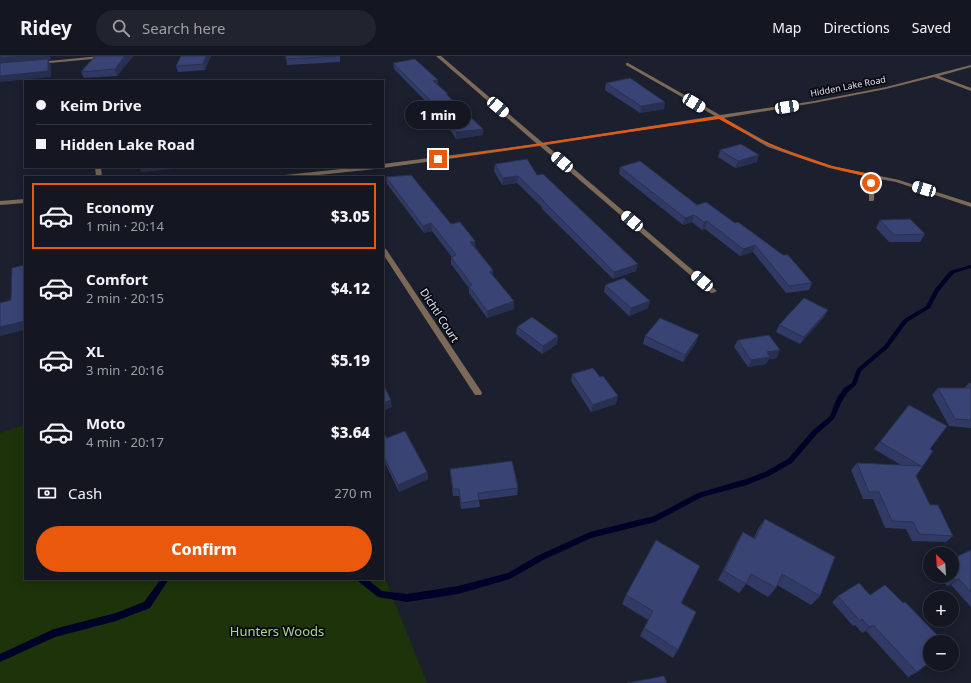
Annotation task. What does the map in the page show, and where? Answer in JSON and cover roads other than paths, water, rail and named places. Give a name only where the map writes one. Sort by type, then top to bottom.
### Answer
[{"type":"street","points":[[438,56],[713,291]]},
{"type":"street","points":[[31,63],[83,57],[106,57]]},
{"type":"street","points":[[628,64],[720,118],[756,138],[788,153],[831,167],[911,185],[971,205]]},
{"type":"street","name":"Hidden Lake Road","points":[[384,166],[542,145],[720,118],[856,95],[971,66]]},
{"type":"street","points":[[936,76],[971,90]]},
{"type":"street","points":[[295,176],[367,168]]},
{"type":"street","points":[[871,200],[872,176]]},
{"type":"street","points":[[0,203],[24,201]]},
{"type":"street","name":"Dichtl Court","points":[[384,250],[478,393]]},
{"type":"waterway","points":[[362,580],[381,594],[407,598],[458,590],[510,576],[540,558],[590,535],[655,519],[700,495],[747,482],[767,474],[790,461],[815,432],[832,417],[839,400],[846,390],[854,384],[859,370],[886,347],[905,321],[928,307],[937,290],[952,272],[971,266]]},
{"type":"waterway","points":[[0,658],[54,633],[116,617],[147,605],[164,580]]},
{"type":"park label","name":"Hunters Woods","points":[[277,631]]}]
